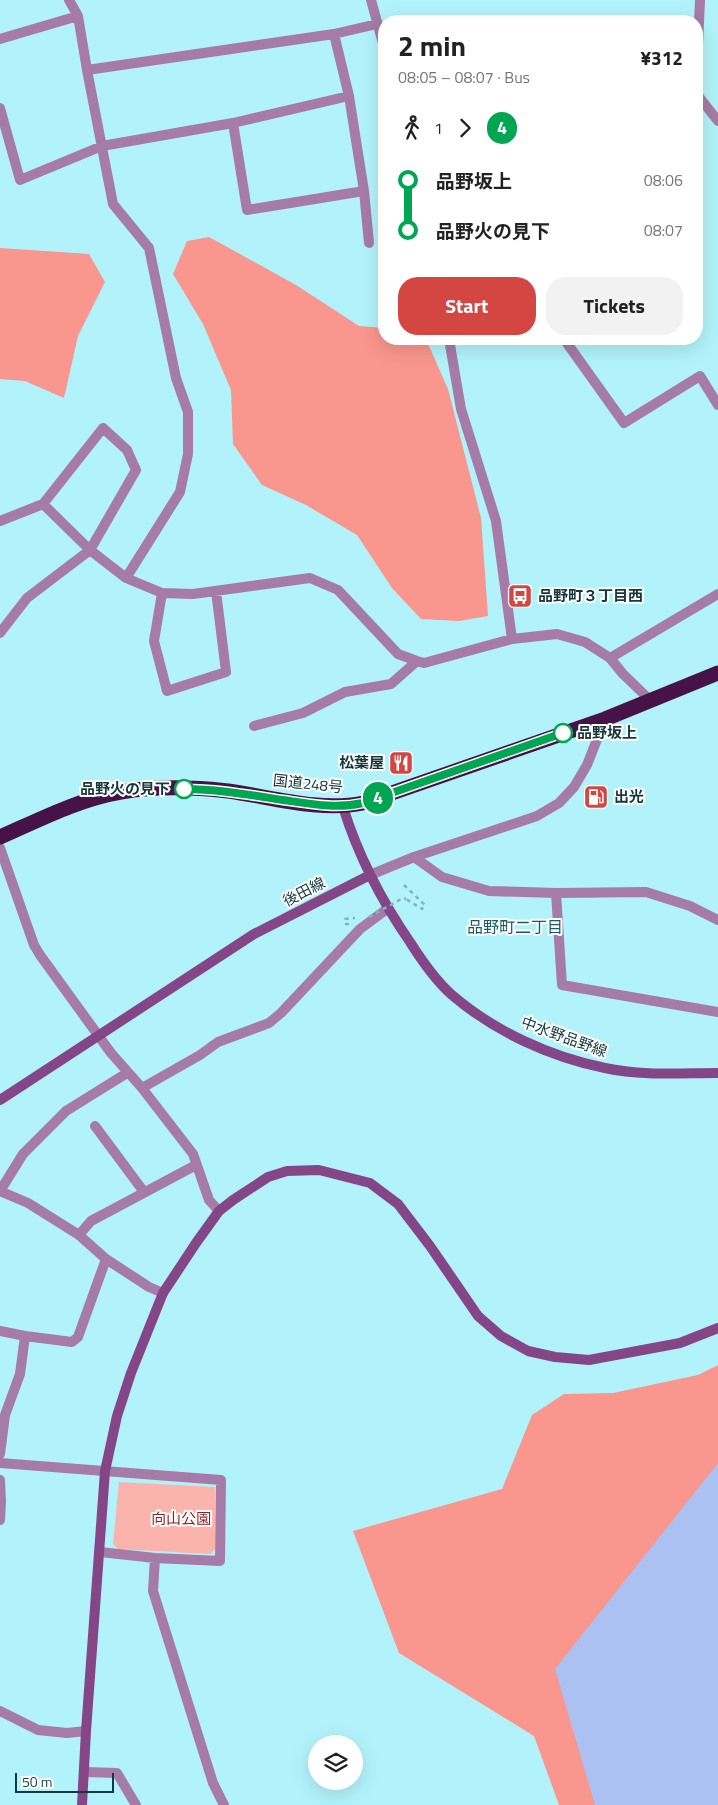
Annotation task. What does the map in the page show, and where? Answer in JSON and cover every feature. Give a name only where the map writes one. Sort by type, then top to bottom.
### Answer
[{"type":"highway","name":"国道248号","points":[[0,837],[76,805],[120,792],[145,789],[226,791],[324,805],[343,806],[363,803],[605,719],[718,673]]},
{"type":"street","points":[[69,0],[78,16],[113,204],[149,248],[176,378],[188,412],[188,454],[180,492],[126,578]]},
{"type":"street","points":[[370,0],[378,27]]},
{"type":"street","points":[[699,15],[700,0]]},
{"type":"street","points":[[0,39],[78,16]]},
{"type":"street","points":[[87,70],[334,34],[377,24]]},
{"type":"street","points":[[334,34],[349,96],[364,191],[369,243]]},
{"type":"street","points":[[0,108],[20,180],[102,146],[232,123],[349,96]]},
{"type":"street","points":[[703,101],[718,120]]},
{"type":"street","points":[[232,123],[247,210],[364,191]]},
{"type":"street","points":[[450,345],[461,410],[496,521],[512,639]]},
{"type":"street","points":[[568,345],[624,423],[700,376],[718,405]]},
{"type":"street","points":[[0,521],[43,504],[103,428],[128,450],[136,470],[90,550],[27,598],[0,633]]},
{"type":"street","points":[[43,504],[90,550],[126,578],[162,593],[193,594],[310,578],[338,590],[398,654],[417,661],[424,663],[512,639],[557,634],[585,642],[610,658],[623,674],[651,701]]},
{"type":"street","points":[[162,593],[154,641],[167,691],[226,672],[216,591]]},
{"type":"street","points":[[610,658],[718,594]]},
{"type":"street","points":[[254,726],[303,713],[346,692],[391,684],[417,661]]},
{"type":"street","name":"後田線","points":[[0,1100],[254,934],[370,875],[414,857],[538,816],[559,803],[574,787],[587,765],[605,719]]},
{"type":"street","name":"中水野品野線","points":[[343,806],[350,830],[387,908],[434,976],[452,994],[478,1015],[505,1032],[532,1045],[582,1063],[632,1072],[718,1073]]},
{"type":"street","points":[[0,848],[34,945],[98,1036],[127,1074],[142,1088],[193,1154],[209,1200],[220,1211]]},
{"type":"street","points":[[414,857],[442,877],[489,891],[556,893],[646,892],[690,906],[718,920]]},
{"type":"street","points":[[556,893],[562,985],[718,1012]]},
{"type":"street","points":[[142,1088],[200,1056],[218,1042],[269,1023],[280,1014],[360,929],[387,908]]},
{"type":"street","points":[[127,1074],[66,1111],[23,1154],[0,1191],[28,1203],[79,1235],[106,1259],[149,1287],[163,1293]]},
{"type":"street","points":[[95,1126],[144,1192]]},
{"type":"street","points":[[79,1235],[91,1221],[196,1165]]},
{"type":"street","points":[[82,1805],[106,1471],[117,1416],[131,1373],[163,1293],[220,1211],[248,1190],[268,1178],[287,1170],[320,1170],[370,1183],[398,1204],[430,1246],[478,1316],[500,1336],[528,1350],[555,1357],[589,1360],[680,1343],[718,1328]]},
{"type":"street","points":[[0,1331],[72,1342],[78,1337],[106,1259]]},
{"type":"street","points":[[0,1454],[5,1415],[20,1374],[25,1336]]},
{"type":"street","points":[[0,1463],[221,1480],[220,1561],[155,1558],[100,1552]]},
{"type":"street","points":[[0,1480],[0,1520]]},
{"type":"street","points":[[155,1558],[153,1590],[213,1783],[224,1805]]},
{"type":"street","points":[[0,1711],[38,1730],[67,1733],[86,1731]]},
{"type":"street","points":[[85,1772],[117,1773],[136,1805]]},
{"type":"path","points":[[369,917],[403,898],[422,909],[425,905],[404,885]]},
{"type":"path","points":[[347,919],[345,919],[347,924]]},
{"type":"green space","name":"向山公園","points":[[119,1482],[215,1487],[215,1549],[210,1554],[118,1549],[113,1544]]},
{"type":"shaded area","points":[[209,237],[296,285],[359,326],[378,328],[378,345],[429,345],[448,389],[481,518],[488,616],[459,621],[421,619],[392,588],[357,535],[306,505],[262,485],[233,444],[231,390],[203,324],[173,274],[187,241]]},
{"type":"shaded area","points":[[0,248],[89,254],[105,282],[78,336],[64,398],[25,381],[0,379]]},
{"type":"shaded area","points":[[718,1365],[718,1805],[559,1805],[534,1736],[399,1653],[353,1531],[502,1489],[532,1415],[564,1394],[613,1393],[698,1375]]},
{"type":"water","points":[[718,1463],[718,1805],[595,1805],[555,1669]]},
{"type":"bus line","name":"4","points":[[184,789],[226,791],[324,805],[349,806],[363,803],[563,733]]},
{"type":"place","name":"品野町３丁目西","points":[[520,596]]},
{"type":"place","name":"品野坂上","points":[[563,733]]},
{"type":"place","name":"松葉屋","points":[[401,763]]},
{"type":"place","name":"品野火の見下","points":[[184,789]]},
{"type":"place","name":"出光","points":[[596,797]]},
{"type":"district","name":"品野町二丁目","points":[[515,927]]}]
